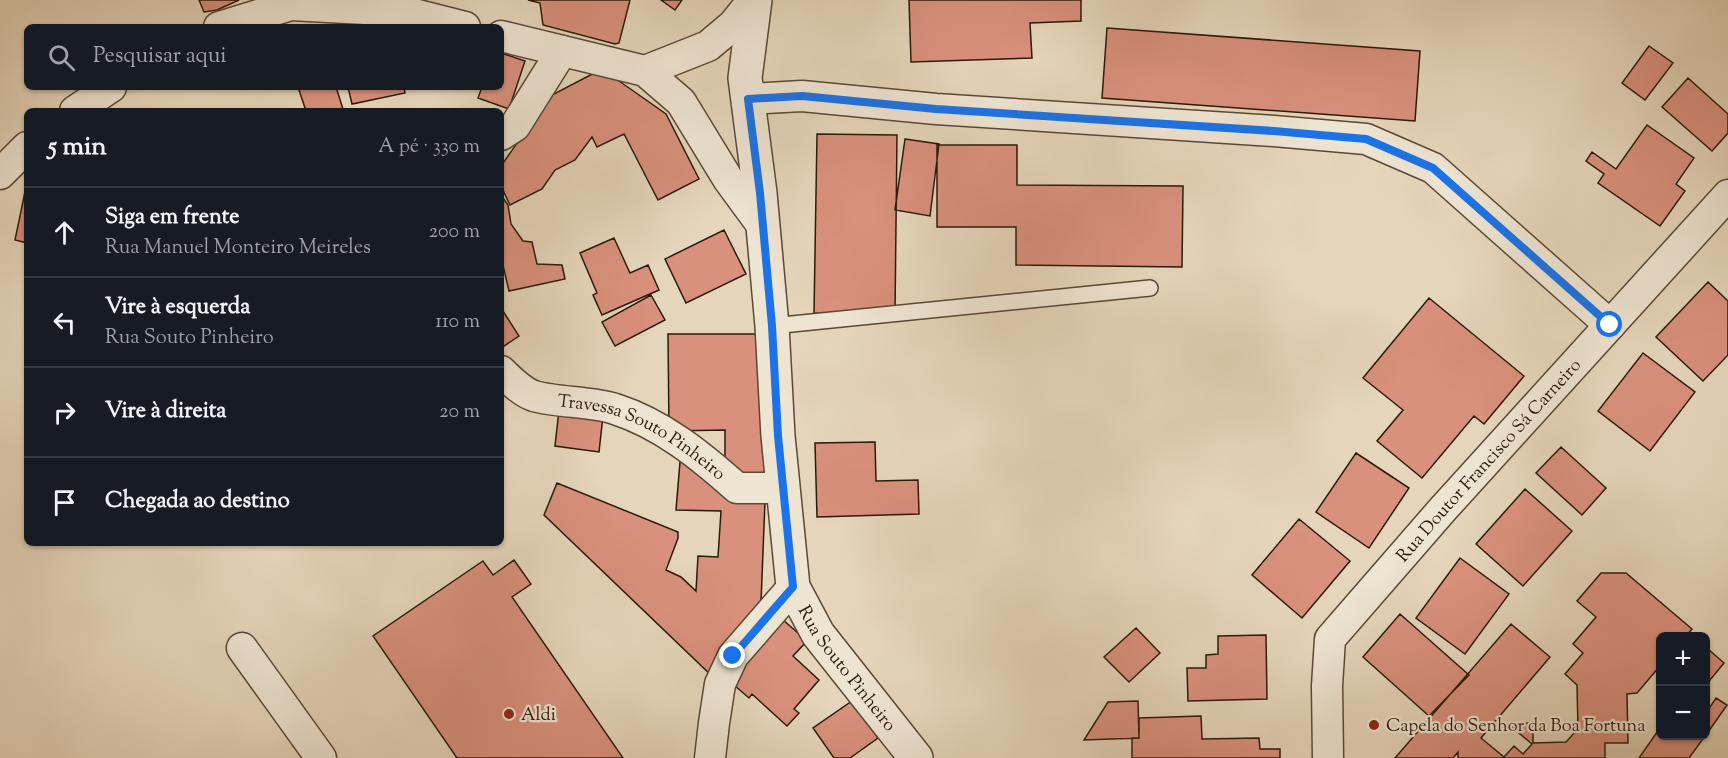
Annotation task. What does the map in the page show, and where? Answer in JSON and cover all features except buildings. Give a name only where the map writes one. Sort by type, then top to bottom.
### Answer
[{"type":"street","points":[[645,71],[708,46],[733,25],[754,0]]},
{"type":"street","name":"Rua Souto Pinheiro","points":[[754,0],[745,78],[764,228],[778,436],[793,587],[818,633],[916,758]]},
{"type":"street","points":[[227,24],[276,5],[402,10],[454,24]]},
{"type":"street","points":[[504,37],[645,71],[681,102],[728,179],[764,228]]},
{"type":"street","points":[[504,133],[514,126],[562,51]]},
{"type":"street","points":[[80,108],[106,90]]},
{"type":"street","points":[[748,99],[802,96],[947,110],[1366,139],[1433,168],[1610,325]]},
{"type":"street","points":[[1,173],[24,150]]},
{"type":"street","name":"Rua Doutor Francisco Sá Carneiro","points":[[1328,758],[1327,686],[1330,639],[1443,509],[1728,195]]},
{"type":"street","name":"Travessa Souto Pinheiro","points":[[504,374],[532,396],[613,408],[645,420],[712,465],[737,488],[784,488]]},
{"type":"street","points":[[710,758],[720,684],[733,656],[793,587]]},
{"type":"street","points":[[242,648],[321,758]]},
{"type":"lane","points":[[1,173],[24,145]]},
{"type":"lane","points":[[772,326],[1150,288]]},
{"type":"place","name":"Aldi","points":[[509,714]]},
{"type":"place","name":"Capela do Senhor da Boa Fortuna","points":[[1374,725]]},
{"type":"route","points":[[733,656],[793,587],[778,436],[772,326],[760,193],[748,99],[802,96],[936,109],[1366,139],[1433,168],[1610,325]]}]
